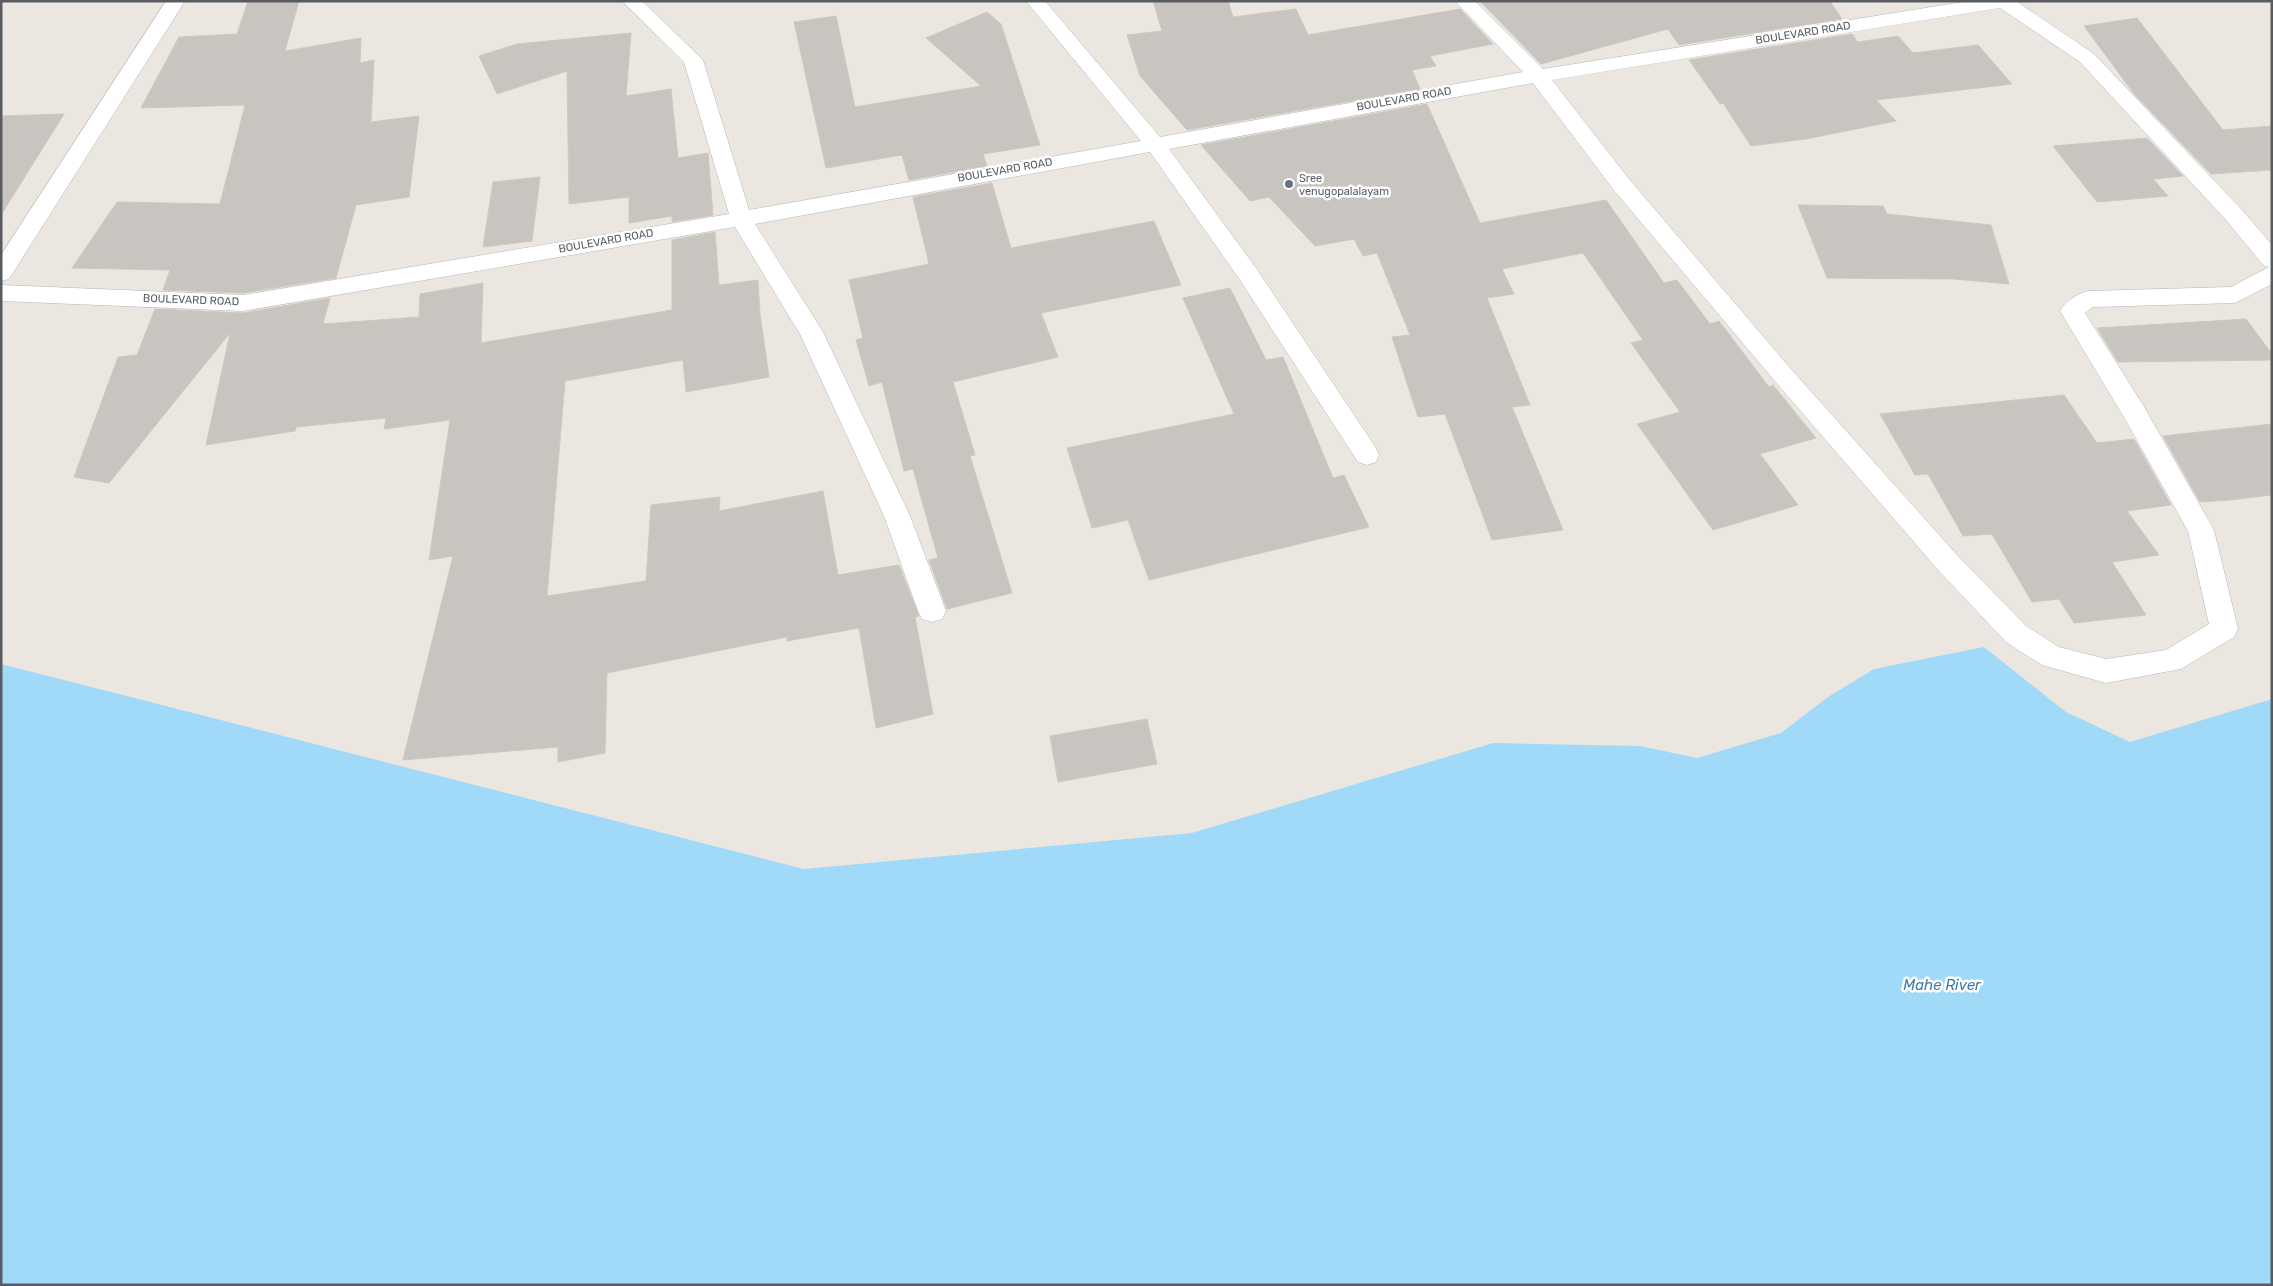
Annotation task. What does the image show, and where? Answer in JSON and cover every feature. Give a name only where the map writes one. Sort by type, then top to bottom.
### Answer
[{"type":"street","points":[[1,273],[176,1]]},
{"type":"street","points":[[631,1],[693,60],[741,219],[811,332],[897,516],[932,611]]},
{"type":"street","points":[[1036,1],[1154,143],[1248,274],[1367,455]]},
{"type":"street","points":[[1464,1],[1538,76],[1628,191],[1782,374],[1948,563],[2016,634],[2052,657],[2106,672],[2171,661],[2224,629],[2201,530],[2134,412],[2072,311],[2088,299],[2235,295],[2272,274]]},
{"type":"street","points":[[2004,1],[2086,58],[2234,215],[2272,260]]},
{"type":"street","name":"BOULEVARD ROAD","points":[[1,293],[243,302],[741,219],[1154,143],[1538,76],[2004,1]]},
{"type":"water","name":"Mahe River","points":[[1984,647],[2066,712],[2130,742],[2272,699],[2272,1285],[1,1285],[1,664],[804,869],[1192,833],[1493,743],[1640,746],[1697,758],[1781,733],[1828,697],[1874,669]]},
{"type":"building","points":[[248,1],[299,1],[285,51],[361,38],[360,63],[374,60],[371,122],[419,116],[409,197],[356,205],[336,278],[243,293],[163,290],[170,270],[72,268],[117,202],[220,204],[245,105],[141,108],[179,37],[237,34]]},
{"type":"building","points":[[1153,1],[1228,1],[1233,17],[1296,9],[1308,35],[1460,9],[1493,44],[1430,56],[1436,66],[1412,70],[1420,89],[1187,130],[1140,76],[1127,35],[1162,31]]},
{"type":"building","points":[[1480,1],[1830,1],[1842,19],[1679,45],[1668,29],[1541,64]]},
{"type":"building","points":[[987,12],[1001,24],[1040,145],[983,154],[987,166],[909,180],[902,155],[826,168],[794,22],[836,16],[855,107],[981,86],[926,38]]},
{"type":"building","points":[[2137,18],[2223,130],[2272,126],[2272,170],[2211,174],[2135,95],[2084,26]]},
{"type":"building","points":[[631,33],[626,96],[671,89],[678,158],[708,153],[713,215],[672,222],[672,216],[629,223],[629,197],[569,204],[567,71],[497,94],[479,56],[517,44]]},
{"type":"building","points":[[1852,34],[1858,42],[1898,36],[1913,53],[1978,45],[2012,84],[1876,100],[1896,121],[1806,139],[1751,146],[1723,103],[1720,104],[1689,60]]},
{"type":"building","points":[[1427,104],[1480,223],[1606,200],[1664,283],[1677,280],[1710,324],[1719,321],[1769,387],[1773,385],[1816,438],[1760,454],[1798,505],[1713,530],[1637,424],[1680,412],[1631,343],[1643,340],[1583,253],[1502,269],[1514,294],[1487,298],[1530,405],[1512,407],[1563,530],[1492,540],[1445,414],[1418,417],[1392,337],[1410,335],[1377,253],[1363,256],[1354,239],[1315,246],[1269,197],[1250,201],[1201,145]]},
{"type":"building","points":[[64,114],[1,215],[1,116]]},
{"type":"building","points":[[2147,138],[2183,176],[2153,179],[2168,196],[2097,202],[2053,146]]},
{"type":"building","points":[[540,177],[532,241],[483,247],[493,182]]},
{"type":"building","points":[[992,183],[1011,248],[1154,221],[1181,285],[1041,313],[1058,357],[953,382],[975,455],[970,456],[1012,593],[947,609],[929,560],[938,558],[913,469],[904,471],[882,382],[869,386],[856,340],[863,338],[849,280],[929,264],[913,197]]},
{"type":"building","points":[[1798,205],[1883,206],[1887,214],[1991,225],[2009,284],[1954,279],[1827,278]]},
{"type":"building","points":[[715,232],[719,285],[758,280],[760,314],[769,377],[686,392],[683,360],[565,381],[547,596],[646,581],[651,505],[720,497],[719,511],[823,491],[838,575],[899,565],[919,616],[915,617],[933,714],[876,728],[859,628],[787,641],[787,637],[607,673],[605,753],[558,762],[558,747],[403,760],[453,556],[429,560],[450,420],[384,429],[386,418],[296,427],[295,431],[206,445],[230,333],[109,483],[74,477],[118,357],[137,355],[155,309],[243,313],[330,298],[323,324],[419,317],[420,294],[483,283],[481,343],[672,310],[672,240]]},
{"type":"building","points":[[1230,288],[1266,360],[1283,357],[1333,478],[1344,475],[1369,527],[1149,580],[1128,520],[1092,528],[1067,448],[1234,414],[1183,298]]},
{"type":"building","points":[[2246,319],[2272,354],[2272,360],[2118,362],[2097,328]]},
{"type":"building","points":[[2064,395],[2097,443],[2134,439],[2171,505],[2127,511],[2159,555],[2112,562],[2146,615],[2074,623],[2059,599],[2032,602],[1992,534],[1963,536],[1928,474],[1915,475],[1880,414]]},
{"type":"building","points":[[2272,424],[2272,495],[2230,500],[2200,502],[2163,436]]},
{"type":"building","points":[[1147,719],[1157,764],[1058,782],[1050,736]]},
{"type":"place","name":"Sree venugopalalayam","points":[[1289,184]]}]
